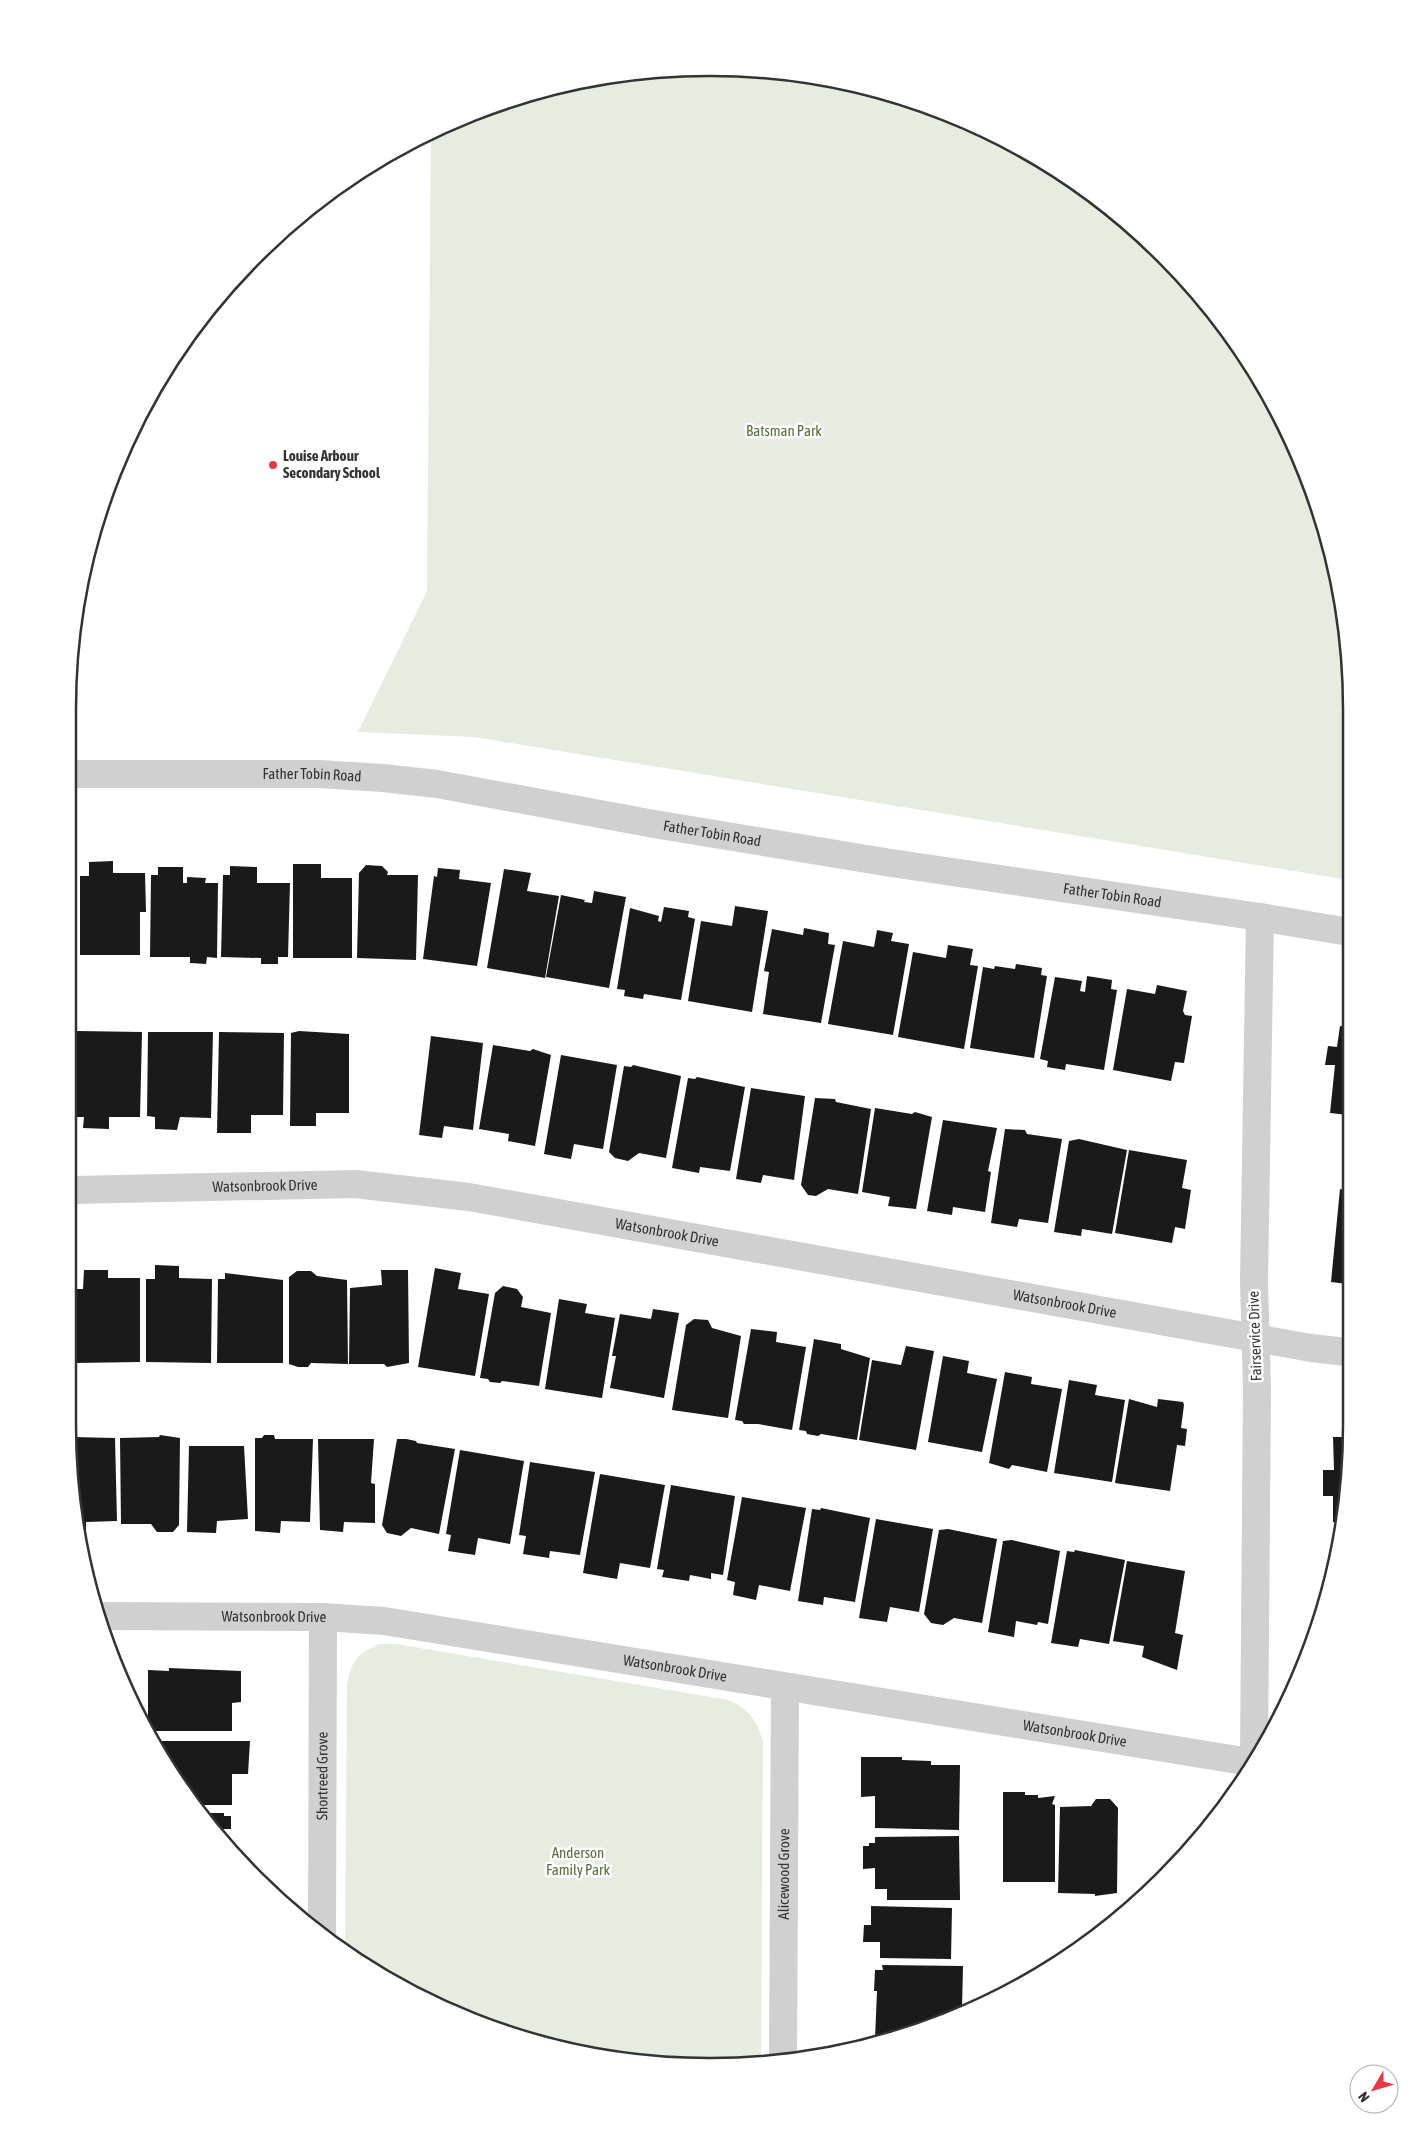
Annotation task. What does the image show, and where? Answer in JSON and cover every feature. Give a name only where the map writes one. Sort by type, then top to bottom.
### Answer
[{"type":"street","name":"Father Tobin Road","points":[[76,774],[319,774],[437,784],[654,824],[891,863],[1343,931]]},
{"type":"street","name":"Fairservice Drive","points":[[1254,1747],[1257,1389],[1254,1281],[1260,917]]},
{"type":"street","name":"Watsonbrook Drive","points":[[76,1190],[355,1184],[469,1197],[1311,1348],[1343,1352]]},
{"type":"street","name":"Watsonbrook Drive","points":[[106,1616],[324,1616],[425,1626],[785,1687],[1245,1761]]},
{"type":"street","name":"Shortreed Grove","points":[[322,1925],[324,1616]]},
{"type":"street","name":"Alicewood Grove","points":[[783,2053],[785,1687]]},
{"type":"green space","name":"Batsman Park","points":[[710,76],[792,82],[833,88],[913,110],[952,124],[1026,161],[1095,207],[1127,233],[1186,292],[1212,324],[1258,393],[1295,467],[1309,506],[1331,586],[1341,668],[1343,710],[1343,879],[475,737],[358,732],[427,591],[431,141],[467,124],[546,98],[586,88],[668,78]]},
{"type":"green space","name":"Anderson Family Park","points":[[379,1644],[396,1644],[728,1700],[747,1711],[755,1721],[763,1742],[761,2055],[710,2058],[668,2056],[586,2046],[546,2036],[467,2010],[393,1973],[345,1942],[347,1685],[353,1664],[365,1651]]},
{"type":"building","points":[[113,861],[113,873],[145,873],[146,912],[140,912],[140,955],[80,955],[80,876],[89,876],[89,862]]},
{"type":"building","points":[[293,864],[321,864],[321,878],[352,878],[352,958],[293,958]]},
{"type":"building","points":[[366,865],[382,866],[388,872],[387,875],[418,875],[416,960],[357,958],[359,873]]},
{"type":"building","points":[[230,866],[257,867],[257,883],[290,883],[288,957],[278,957],[278,964],[261,964],[261,958],[221,957],[223,875],[230,875]]},
{"type":"building","points":[[158,867],[183,867],[183,883],[187,883],[187,877],[206,878],[205,883],[218,883],[217,958],[207,957],[206,964],[190,963],[190,957],[150,957],[151,875],[158,875]]},
{"type":"building","points":[[438,868],[460,870],[459,879],[491,883],[477,966],[423,959],[434,876],[437,877]]},
{"type":"building","points":[[504,869],[531,873],[527,891],[559,896],[545,978],[487,968]]},
{"type":"building","points":[[594,891],[626,897],[609,988],[546,977],[561,895],[592,903]]},
{"type":"building","points":[[735,906],[768,911],[752,1012],[688,1001],[701,921],[732,926]]},
{"type":"building","points":[[664,907],[689,911],[688,917],[695,919],[681,1000],[644,994],[643,999],[624,996],[625,990],[617,989],[630,908],[659,916],[658,921],[661,922]]},
{"type":"building","points":[[804,928],[829,933],[828,944],[835,945],[821,1023],[763,1014],[769,972],[764,971],[772,929],[803,935]]},
{"type":"building","points":[[877,930],[893,933],[891,941],[909,944],[893,1035],[828,1024],[843,941],[874,947]]},
{"type":"building","points":[[948,945],[973,949],[970,965],[978,966],[964,1049],[898,1037],[913,952],[946,958]]},
{"type":"building","points":[[1016,964],[1042,968],[1041,975],[1047,976],[1034,1058],[970,1048],[983,967],[994,969],[995,966],[1015,969]]},
{"type":"building","points":[[1087,976],[1112,980],[1111,989],[1117,990],[1104,1070],[1066,1064],[1065,1070],[1047,1067],[1048,1061],[1040,1059],[1055,977],[1082,981],[1080,991],[1085,992]]},
{"type":"building","points":[[1157,985],[1187,991],[1183,1011],[1185,1015],[1192,1016],[1184,1063],[1175,1062],[1171,1081],[1113,1070],[1127,989],[1155,994]]},
{"type":"building","points":[[1340,1026],[1343,1026],[1343,1114],[1330,1113],[1335,1065],[1325,1065],[1328,1046],[1337,1047]]},
{"type":"building","points":[[77,1031],[142,1032],[140,1117],[109,1117],[109,1129],[83,1128],[84,1117],[76,1117]]},
{"type":"building","points":[[299,1031],[349,1034],[349,1113],[316,1113],[316,1126],[290,1126],[291,1033]]},
{"type":"building","points":[[148,1032],[213,1032],[211,1118],[180,1117],[177,1130],[155,1129],[155,1117],[147,1116]]},
{"type":"building","points":[[219,1032],[284,1033],[283,1115],[251,1115],[251,1133],[217,1133]]},
{"type":"building","points":[[431,1036],[483,1043],[473,1130],[444,1126],[442,1138],[419,1135]]},
{"type":"building","points":[[493,1045],[530,1051],[533,1049],[551,1055],[535,1146],[508,1141],[509,1134],[479,1129]]},
{"type":"building","points":[[561,1055],[617,1065],[603,1149],[574,1144],[571,1159],[544,1154]]},
{"type":"building","points":[[633,1065],[681,1076],[666,1158],[639,1153],[628,1161],[615,1158],[609,1152],[624,1066],[631,1067]]},
{"type":"building","points":[[697,1077],[745,1087],[730,1171],[700,1167],[699,1173],[672,1168],[688,1078],[695,1079]]},
{"type":"building","points":[[751,1088],[805,1096],[794,1180],[763,1175],[761,1183],[736,1179]]},
{"type":"building","points":[[815,1098],[835,1099],[836,1102],[871,1109],[858,1194],[828,1189],[816,1196],[808,1195],[801,1185]]},
{"type":"building","points":[[875,1108],[912,1114],[915,1112],[932,1117],[916,1209],[888,1206],[890,1197],[862,1192]]},
{"type":"building","points":[[943,1120],[997,1128],[988,1171],[991,1172],[985,1212],[953,1207],[952,1215],[927,1211]]},
{"type":"building","points":[[1005,1129],[1025,1130],[1027,1134],[1062,1139],[1048,1223],[1019,1219],[1017,1227],[991,1223]]},
{"type":"building","points":[[1079,1139],[1127,1150],[1112,1234],[1082,1229],[1081,1236],[1054,1232],[1069,1141]]},
{"type":"building","points":[[1129,1150],[1187,1160],[1182,1188],[1191,1190],[1185,1229],[1175,1227],[1172,1243],[1115,1233]]},
{"type":"building","points":[[1340,1189],[1343,1190],[1343,1284],[1331,1282]]},
{"type":"building","points":[[155,1265],[179,1266],[179,1278],[212,1279],[211,1363],[146,1362],[146,1279],[155,1279]]},
{"type":"building","points":[[435,1268],[461,1273],[458,1289],[489,1294],[475,1376],[418,1367]]},
{"type":"building","points":[[84,1270],[108,1270],[108,1278],[140,1278],[140,1362],[76,1363],[76,1289],[83,1289]]},
{"type":"building","points":[[381,1270],[408,1270],[409,1363],[387,1367],[384,1364],[349,1364],[350,1288],[382,1285]]},
{"type":"building","points":[[297,1271],[311,1271],[317,1276],[347,1280],[348,1364],[311,1363],[308,1367],[298,1367],[289,1364],[289,1277]]},
{"type":"building","points":[[225,1273],[283,1280],[283,1363],[217,1363],[218,1279],[225,1279]]},
{"type":"building","points":[[503,1286],[517,1289],[523,1297],[521,1307],[551,1313],[539,1386],[502,1381],[500,1383],[490,1382],[488,1379],[480,1378],[495,1293]]},
{"type":"building","points":[[559,1299],[587,1304],[585,1313],[615,1318],[602,1398],[545,1389]]},
{"type":"building","points":[[653,1309],[679,1313],[664,1398],[610,1388],[616,1356],[612,1356],[620,1314],[651,1319]]},
{"type":"building","points":[[694,1319],[708,1320],[712,1328],[741,1336],[728,1418],[672,1410],[686,1325]]},
{"type":"building","points":[[751,1329],[777,1332],[776,1342],[806,1347],[792,1430],[758,1424],[744,1424],[742,1421],[735,1420]]},
{"type":"building","points":[[814,1339],[841,1344],[841,1349],[870,1358],[857,1440],[821,1434],[818,1436],[799,1430]]},
{"type":"building","points":[[906,1346],[934,1351],[916,1450],[859,1440],[872,1360],[901,1365]]},
{"type":"building","points":[[943,1356],[969,1361],[967,1373],[997,1379],[982,1452],[928,1442]]},
{"type":"building","points":[[1005,1372],[1032,1377],[1031,1384],[1062,1389],[1047,1472],[1012,1465],[1009,1469],[989,1463]]},
{"type":"building","points":[[1069,1380],[1097,1385],[1095,1395],[1125,1400],[1112,1482],[1054,1473]]},
{"type":"building","points":[[1129,1399],[1157,1407],[1158,1399],[1183,1402],[1181,1428],[1187,1429],[1185,1446],[1177,1445],[1170,1491],[1115,1483]]},
{"type":"building","points":[[160,1435],[180,1438],[179,1525],[173,1532],[157,1532],[151,1524],[121,1524],[120,1438],[159,1437]]},
{"type":"building","points":[[264,1435],[274,1435],[275,1439],[313,1439],[310,1522],[281,1521],[280,1533],[255,1531],[255,1438],[262,1438]]},
{"type":"building","points":[[77,1437],[115,1438],[117,1521],[86,1522],[86,1530],[82,1507]]},
{"type":"building","points":[[1333,1437],[1342,1437],[1337,1507],[1335,1522],[1333,1522],[1333,1496],[1323,1496],[1323,1470],[1334,1470]]},
{"type":"building","points":[[318,1439],[374,1439],[371,1483],[375,1484],[375,1523],[344,1522],[343,1532],[320,1530]]},
{"type":"building","points":[[397,1439],[406,1439],[416,1441],[417,1443],[455,1449],[439,1534],[411,1528],[401,1536],[387,1533],[382,1525]]},
{"type":"building","points":[[189,1446],[244,1446],[248,1519],[217,1521],[216,1533],[187,1532]]},
{"type":"building","points":[[460,1450],[524,1461],[510,1544],[478,1538],[475,1555],[448,1551],[451,1535],[446,1534]]},
{"type":"building","points":[[530,1462],[595,1472],[580,1555],[550,1551],[549,1558],[523,1554],[526,1536],[519,1535]]},
{"type":"building","points":[[600,1474],[665,1485],[650,1568],[620,1563],[617,1579],[583,1573]]},
{"type":"building","points":[[671,1485],[735,1496],[723,1575],[711,1573],[711,1579],[690,1575],[689,1581],[662,1577],[664,1570],[657,1569]]},
{"type":"building","points":[[742,1497],[806,1508],[790,1591],[759,1585],[756,1600],[733,1595],[735,1582],[727,1580]]},
{"type":"building","points":[[821,1508],[870,1518],[855,1602],[824,1597],[823,1605],[798,1601],[812,1509],[820,1510]]},
{"type":"building","points":[[876,1519],[933,1529],[919,1612],[890,1607],[887,1622],[859,1618]]},
{"type":"building","points":[[948,1529],[997,1539],[982,1623],[954,1618],[943,1625],[931,1623],[924,1614],[939,1530]]},
{"type":"building","points":[[1012,1540],[1060,1551],[1048,1624],[1038,1622],[1037,1625],[1016,1621],[1014,1637],[988,1632],[1003,1541]]},
{"type":"building","points":[[1075,1550],[1125,1560],[1109,1644],[1080,1639],[1078,1647],[1051,1643],[1067,1551],[1074,1552]]},
{"type":"building","points":[[1127,1561],[1185,1571],[1175,1633],[1183,1635],[1177,1670],[1142,1657],[1144,1646],[1113,1641]]},
{"type":"building","points":[[169,1668],[241,1671],[241,1702],[232,1703],[232,1731],[156,1731],[148,1716],[148,1670],[169,1671]]},
{"type":"building","points":[[161,1741],[250,1741],[248,1774],[232,1774],[232,1805],[203,1805]]},
{"type":"building","points":[[861,1757],[902,1757],[902,1760],[931,1761],[931,1765],[960,1765],[959,1830],[875,1828],[875,1796],[861,1797]]},
{"type":"building","points":[[1003,1792],[1025,1792],[1025,1795],[1038,1795],[1038,1798],[1055,1796],[1052,1804],[1055,1805],[1055,1882],[1003,1882]]},
{"type":"building","points":[[1096,1799],[1110,1799],[1118,1808],[1117,1893],[1095,1896],[1095,1894],[1058,1893],[1060,1807],[1091,1806]]},
{"type":"building","points":[[209,1813],[224,1813],[224,1816],[231,1816],[231,1829],[223,1829]]},
{"type":"building","points":[[959,1836],[960,1900],[887,1900],[887,1889],[875,1889],[875,1868],[863,1869],[863,1846],[875,1843],[875,1837]]},
{"type":"building","points":[[871,1906],[952,1908],[951,1959],[880,1958],[880,1942],[863,1942],[864,1925],[871,1925]]},
{"type":"building","points":[[882,1965],[963,1966],[962,2005],[913,2024],[875,2035],[877,1991],[874,1991],[875,1970],[883,1970]]},
{"type":"place","name":"Louise Arbour Secondary School","points":[[273,465]]}]
